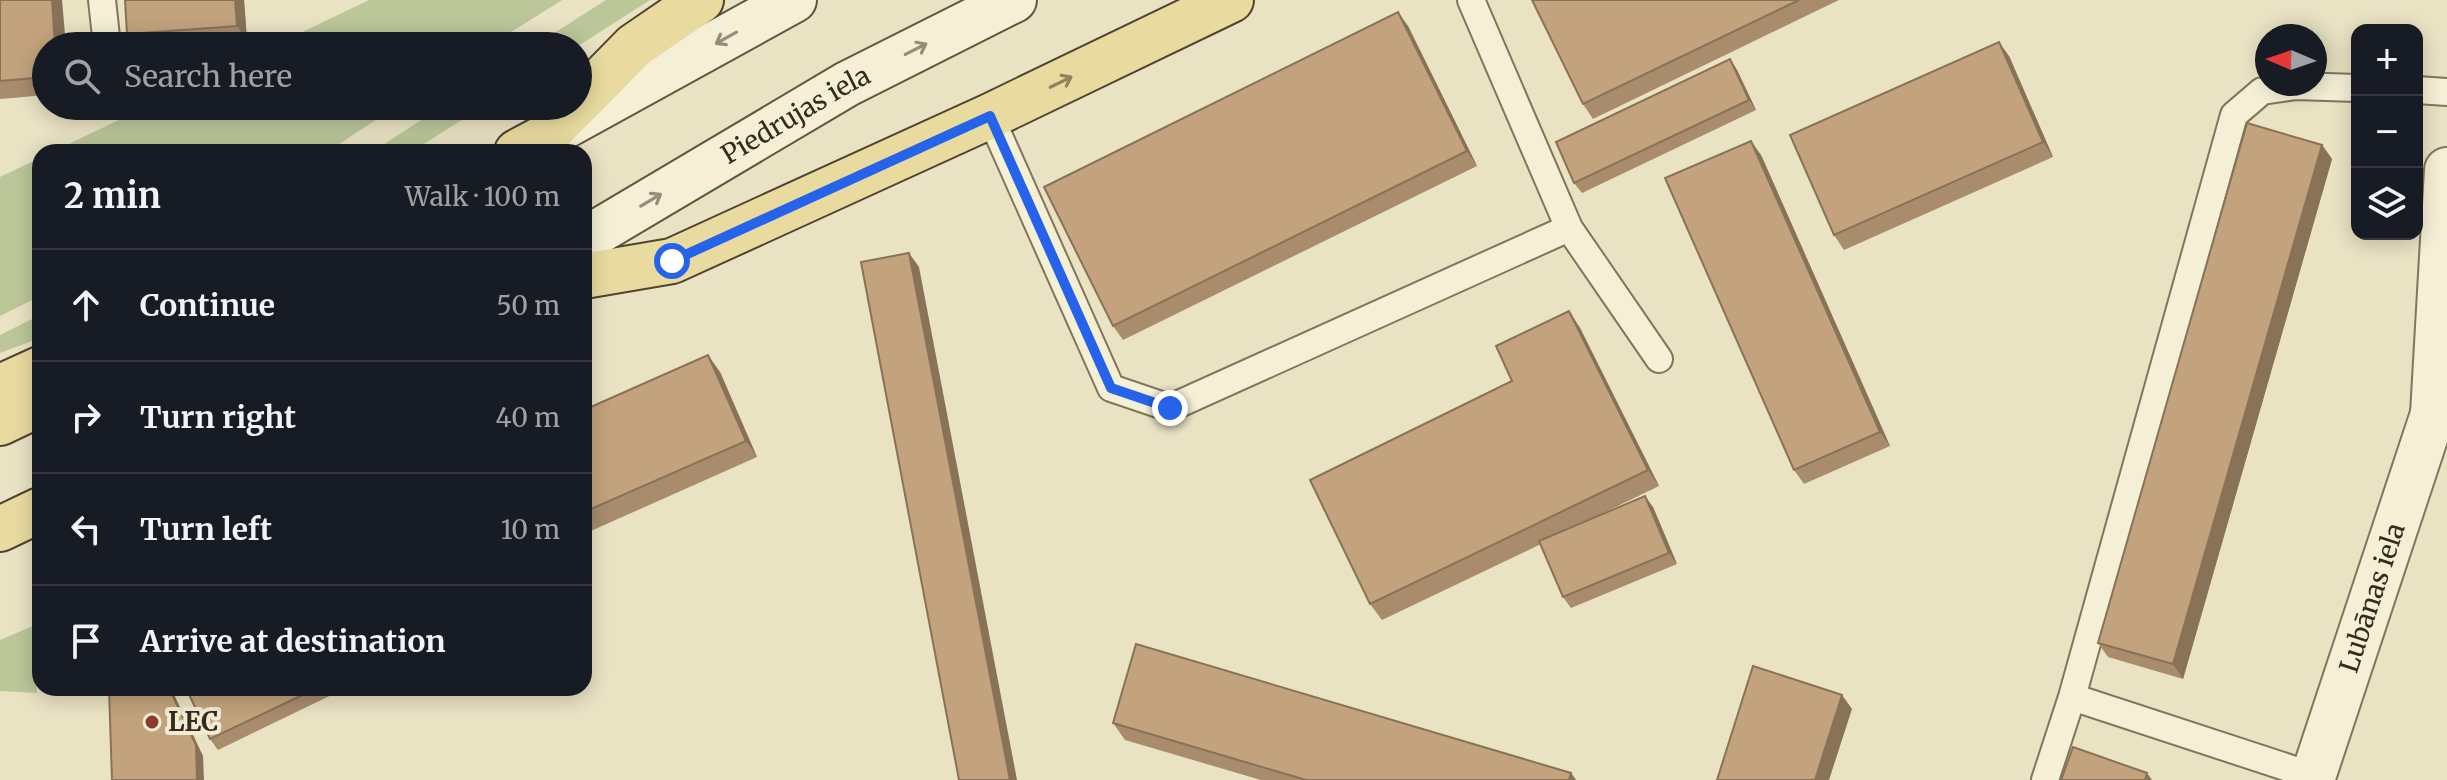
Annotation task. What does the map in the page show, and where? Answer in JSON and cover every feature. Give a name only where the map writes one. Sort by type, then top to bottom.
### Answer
[{"type":"main road","points":[[592,88],[634,46],[701,0]]},
{"type":"main road","points":[[592,111],[794,0]]},
{"type":"main road","name":"Piedrujas iela","points":[[592,235],[847,84],[1014,0]]},
{"type":"main road","points":[[592,275],[672,261],[990,116],[1231,0]]},
{"type":"main road","points":[[531,144],[558,120]]},
{"type":"main road","points":[[532,144],[576,120]]},
{"type":"main road","name":"Lubānas iela","points":[[2313,778],[2440,403],[2447,170]]},
{"type":"main road","points":[[0,387],[32,373]]},
{"type":"main road","points":[[0,423],[32,408]]},
{"type":"main road","points":[[0,529],[32,514]]},
{"type":"lane","points":[[102,0],[105,32]]},
{"type":"lane","points":[[1471,0],[1569,228],[1659,359]]},
{"type":"lane","points":[[2045,780],[2072,697],[2234,115],[2262,91],[2296,86],[2351,88]]},
{"type":"lane","points":[[2423,90],[2447,92]]},
{"type":"lane","points":[[990,116],[1111,388],[1170,408],[1569,228]]},
{"type":"lane","points":[[2072,697],[2313,778]]},
{"type":"green space","points":[[369,0],[562,0],[511,32],[302,32]]},
{"type":"green space","points":[[606,0],[650,0],[592,37],[592,32],[556,32]]},
{"type":"green space","points":[[119,120],[376,120],[339,144],[69,144]]},
{"type":"green space","points":[[421,120],[462,120],[424,144],[384,144]]},
{"type":"green space","points":[[32,162],[32,300],[0,316],[0,177]]},
{"type":"green space","points":[[32,319],[32,341],[0,353],[0,335]]},
{"type":"green space","points":[[32,626],[32,693],[0,691],[0,640]]},
{"type":"building","points":[[0,0],[52,0],[54,32],[32,32],[32,78],[0,81]]},
{"type":"building","points":[[125,0],[235,0],[237,26],[127,32]]},
{"type":"building","points":[[1532,0],[1799,0],[1583,104]]},
{"type":"building","points":[[1398,12],[1467,151],[1113,326],[1044,187]]},
{"type":"building","points":[[1999,42],[2043,142],[1834,235],[1790,135]]},
{"type":"building","points":[[1730,59],[1749,100],[1574,183],[1556,142]]},
{"type":"building","points":[[2247,123],[2322,145],[2173,664],[2098,643]]},
{"type":"building","points":[[1751,141],[1880,432],[1794,470],[1665,178]]},
{"type":"building","points":[[909,253],[1010,780],[959,780],[861,262]]},
{"type":"building","points":[[1569,311],[1648,470],[1370,604],[1310,480],[1512,381],[1496,346]]},
{"type":"building","points":[[708,355],[746,441],[592,508],[592,406]]},
{"type":"building","points":[[1645,496],[1669,553],[1563,597],[1539,541]]},
{"type":"building","points":[[1136,644],[1571,773],[1569,780],[1306,780],[1113,723]]},
{"type":"building","points":[[1753,666],[1842,695],[1815,780],[1717,780]]},
{"type":"building","name":"LEC","points":[[109,696],[173,696],[196,745],[197,780],[112,780]]},
{"type":"building","points":[[190,696],[300,696],[210,739]]},
{"type":"building","points":[[2073,747],[2147,773],[2145,780],[2061,780]]},
{"type":"place","name":"LEC","points":[[152,722]]},
{"type":"route","points":[[672,261],[990,116],[1111,388],[1170,408]]}]
